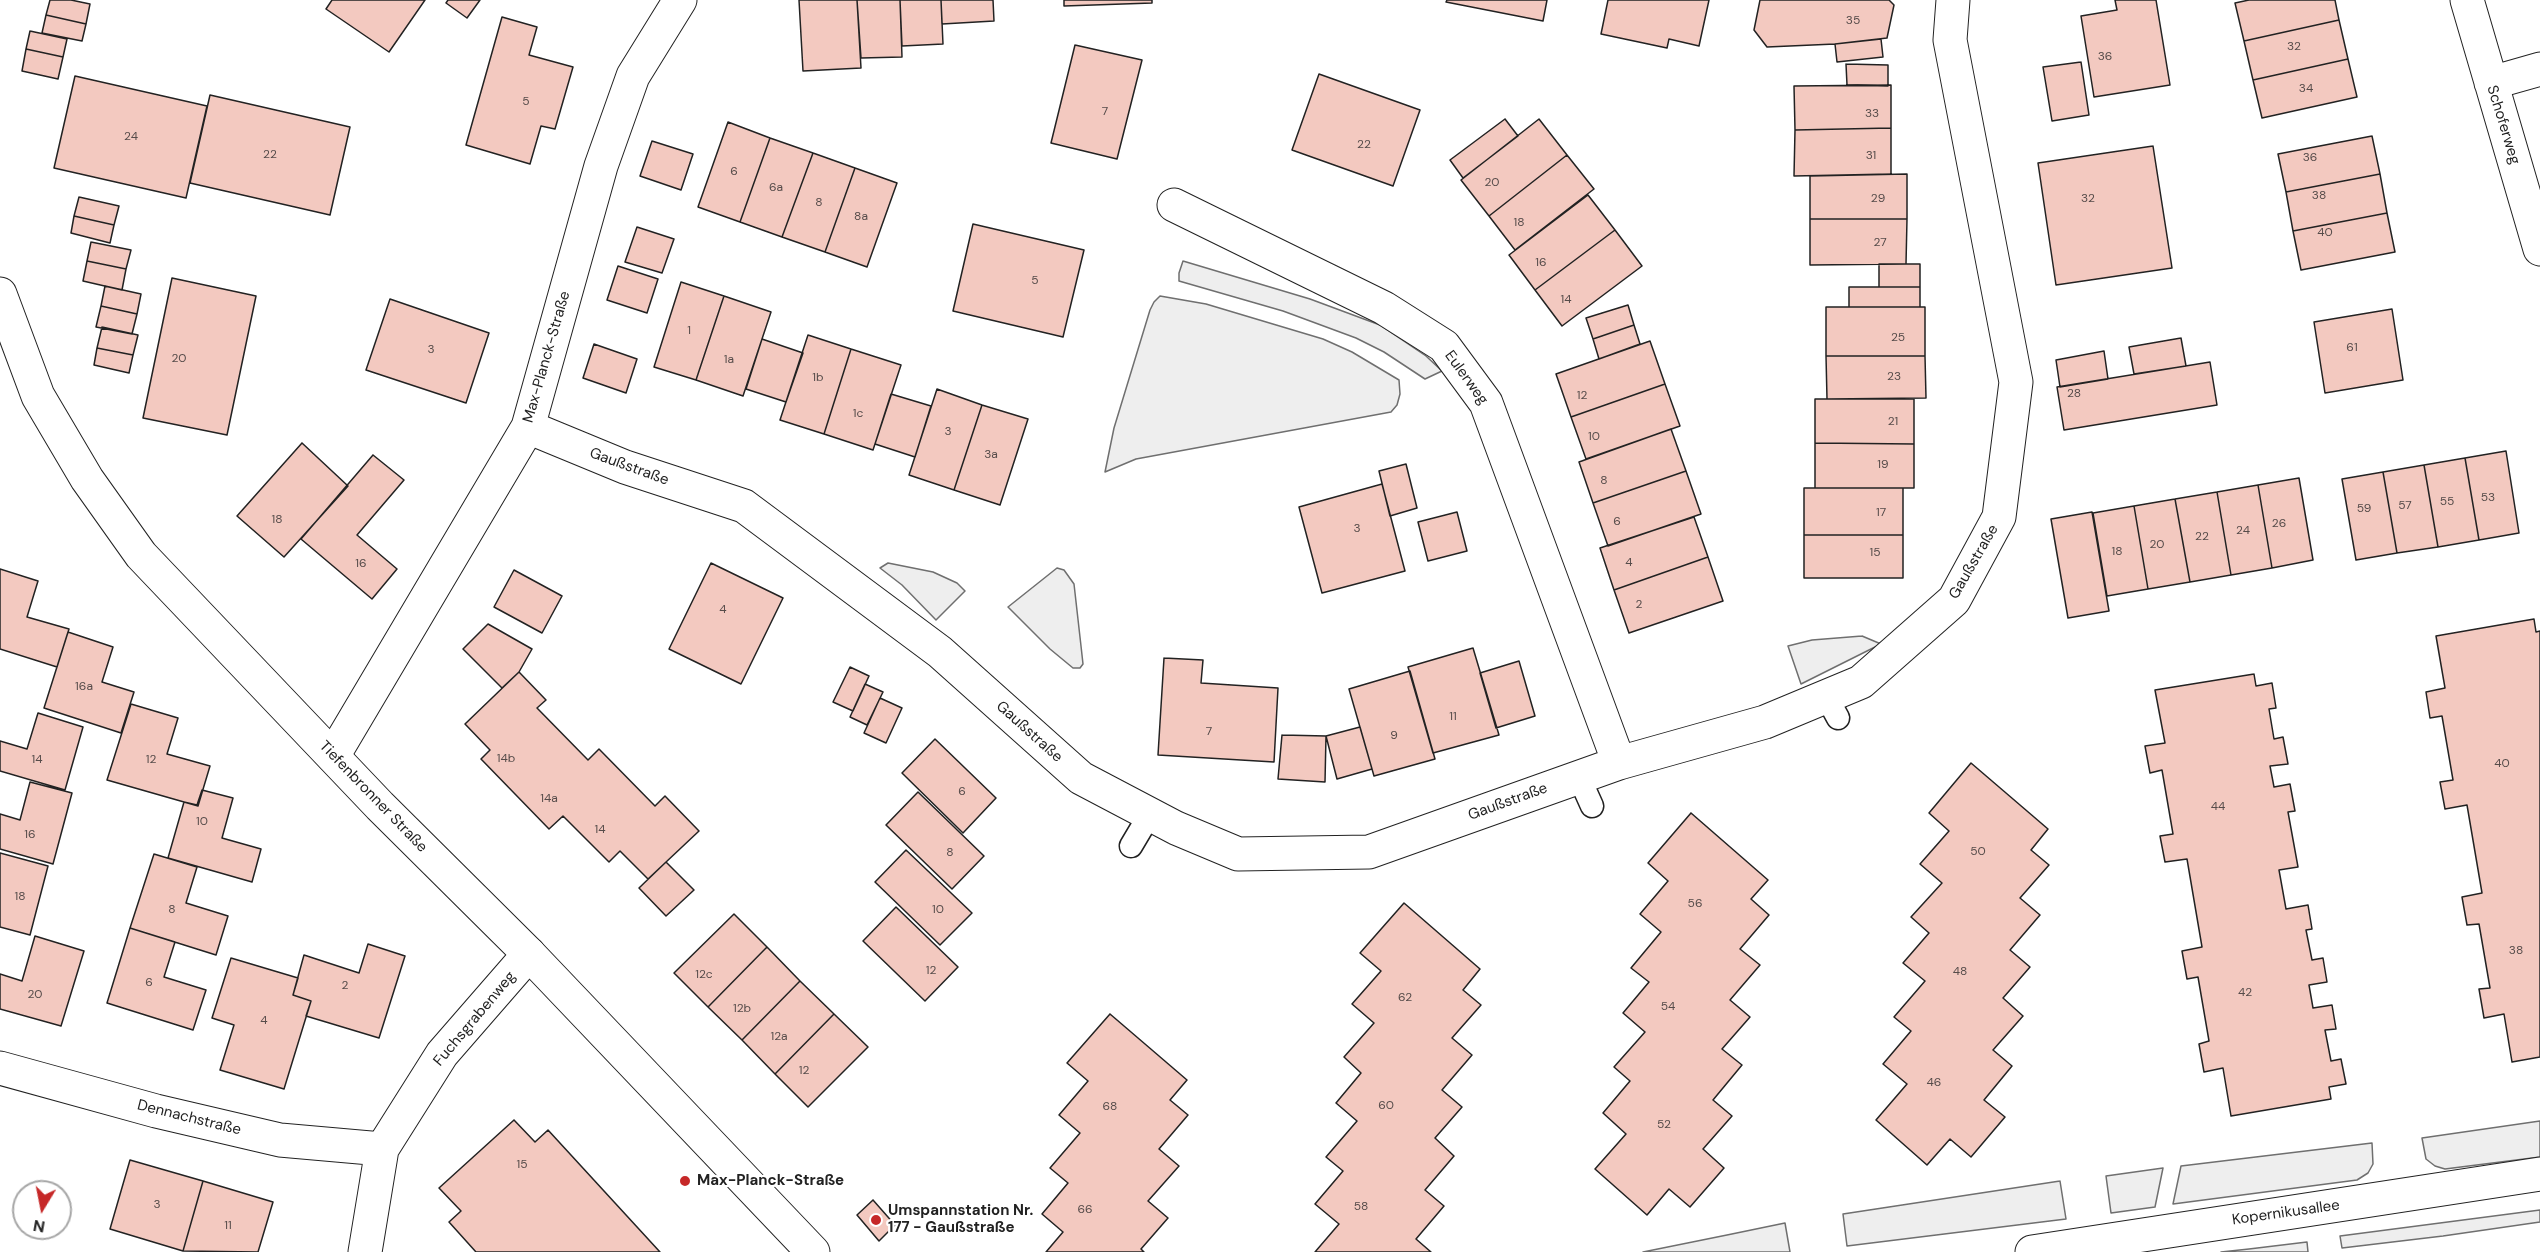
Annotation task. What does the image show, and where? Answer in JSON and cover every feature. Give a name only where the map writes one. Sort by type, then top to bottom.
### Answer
[{"type":"street","name":"Gaußstraße","points":[[528,427],[625,467],[744,506],[940,652],[994,688],[1081,778],[1150,814],[1238,854],[1369,852],[1760,712],[1832,707],[1954,600],[1999,518],[2016,382],[1950,40],[1953,0]]},
{"type":"street","name":"Schoferweg","points":[[2467,0],[2540,249]]},
{"type":"street","name":"Max-Planck-Straße","points":[[333,756],[528,427],[601,166],[633,76],[677,1]]},
{"type":"street","points":[[2491,83],[2540,69]]},
{"type":"street","name":"Eulerweg","points":[[1174,205],[1384,308],[1444,346],[1486,403],[1517,503],[1562,629],[1618,763]]},
{"type":"street","name":"Tiefenbronner Straße","points":[[0,294],[38,396],[87,479],[141,555],[333,756],[529,954],[813,1252]]},
{"type":"street","name":"Fuchsgrabenweg","points":[[365,1252],[382,1149],[442,1054],[529,954]]},
{"type":"street","name":"Dennachstraße","points":[[0,1068],[156,1111],[280,1140],[382,1149]]},
{"type":"street","name":"Kopernikusallee","points":[[2032,1252],[2540,1174]]},
{"type":"lane","points":[[1579,777],[1592,806]]},
{"type":"lane","points":[[1131,846],[1150,814]]},
{"type":"shaded area","points":[[1183,261],[1310,299],[1380,325],[1426,356],[1442,371],[1425,379],[1384,352],[1356,338],[1283,311],[1179,281]]},
{"type":"shaded area","points":[[1160,296],[1206,304],[1323,339],[1352,352],[1399,380],[1400,394],[1397,405],[1391,412],[1136,459],[1105,472],[1114,428],[1150,310]]},
{"type":"shaded area","points":[[888,563],[933,572],[957,583],[965,591],[936,620],[902,585],[880,568]]},
{"type":"shaded area","points":[[1057,568],[1064,570],[1074,584],[1083,664],[1080,668],[1073,668],[1050,649],[1008,607]]},
{"type":"shaded area","points":[[1862,636],[1881,644],[1801,684],[1788,646],[1812,640]]},
{"type":"shaded area","points":[[2540,1121],[2540,1157],[2445,1169],[2435,1166],[2426,1159],[2422,1138]]},
{"type":"shaded area","points":[[2372,1143],[2373,1164],[2368,1173],[2357,1180],[2173,1204],[2181,1166]]},
{"type":"shaded area","points":[[2163,1168],[2155,1207],[2111,1213],[2106,1176]]},
{"type":"shaded area","points":[[2060,1181],[2066,1219],[1847,1246],[1843,1214]]},
{"type":"shaded area","points":[[2540,1210],[2540,1222],[2443,1236],[2342,1248],[2340,1236]]},
{"type":"shaded area","points":[[1785,1223],[1790,1252],[1643,1252],[1727,1235]]},
{"type":"shaded area","points":[[2307,1242],[2308,1252],[2221,1252],[2249,1249]]},
{"type":"building","points":[[50,0],[71,0],[90,4],[86,24],[46,15]]},
{"type":"building","points":[[332,0],[425,0],[389,52],[326,9]]},
{"type":"building","points":[[448,0],[480,0],[467,18],[446,3]]},
{"type":"building","points":[[799,0],[857,0],[861,68],[803,71]]},
{"type":"building","points":[[857,0],[900,0],[902,57],[861,58]]},
{"type":"building","points":[[900,0],[941,0],[943,44],[902,46]]},
{"type":"building","points":[[941,0],[993,0],[994,21],[942,24]]},
{"type":"building","points":[[1064,0],[1152,0],[1152,3],[1064,6]]},
{"type":"building","points":[[1447,0],[1547,0],[1543,21],[1446,2]]},
{"type":"building","points":[[1608,0],[1709,0],[1699,46],[1669,39],[1667,48],[1601,34]]},
{"type":"building","points":[[1760,0],[1889,0],[1894,5],[1887,38],[1835,44],[1767,47],[1754,30]]},
{"type":"building","points":[[2115,0],[2156,0],[2170,85],[2094,97],[2081,16],[2117,10]]},
{"type":"building","points":[[2249,0],[2335,0],[2339,20],[2244,41],[2235,3]]},
{"type":"building","points":[[46,15],[86,24],[82,41],[42,33]]},
{"type":"building","points":[[502,17],[537,27],[529,55],[573,67],[555,129],[541,126],[530,164],[466,145]]},
{"type":"building","points":[[2339,20],[2348,59],[2253,80],[2244,41]]},
{"type":"building","points":[[30,31],[67,39],[63,57],[26,49]]},
{"type":"building","points":[[1881,39],[1883,57],[1837,62],[1835,44]]},
{"type":"building","points":[[1075,45],[1142,60],[1117,159],[1051,143]]},
{"type":"building","points":[[26,49],[63,57],[58,79],[22,71]]},
{"type":"building","points":[[2348,59],[2357,97],[2262,118],[2253,80]]},
{"type":"building","points":[[2081,62],[2089,115],[2052,121],[2043,67]]},
{"type":"building","points":[[1846,64],[1888,65],[1888,86],[1847,85]]},
{"type":"building","points":[[1319,74],[1420,110],[1393,186],[1292,150]]},
{"type":"building","points":[[75,76],[207,106],[186,198],[54,168]]},
{"type":"building","points":[[1891,85],[1891,128],[1795,130],[1794,86]]},
{"type":"building","points":[[210,95],[350,127],[330,215],[190,183]]},
{"type":"building","points":[[1505,119],[1518,136],[1463,178],[1450,160]]},
{"type":"building","points":[[1539,119],[1567,155],[1489,216],[1461,180]]},
{"type":"building","points":[[728,122],[770,138],[740,222],[698,207]]},
{"type":"building","points":[[1891,128],[1891,174],[1794,176],[1795,130]]},
{"type":"building","points":[[2372,136],[2380,174],[2286,192],[2278,154]]},
{"type":"building","points":[[770,138],[813,153],[782,237],[740,222]]},
{"type":"building","points":[[652,141],[693,154],[681,190],[640,176]]},
{"type":"building","points":[[2153,146],[2172,268],[2056,285],[2038,163]]},
{"type":"building","points":[[813,153],[855,168],[825,252],[782,237]]},
{"type":"building","points":[[1567,155],[1594,189],[1515,250],[1489,216]]},
{"type":"building","points":[[855,168],[897,183],[867,267],[825,252]]},
{"type":"building","points":[[1907,174],[1907,219],[1810,219],[1810,176]]},
{"type":"building","points":[[2380,174],[2387,213],[2293,231],[2286,192]]},
{"type":"building","points":[[1588,195],[1615,230],[1535,290],[1509,255]]},
{"type":"building","points":[[79,197],[119,206],[114,225],[74,216]]},
{"type":"building","points":[[2387,213],[2395,252],[2301,270],[2293,231]]},
{"type":"building","points":[[74,216],[114,225],[110,243],[71,233]]},
{"type":"building","points":[[1810,219],[1907,219],[1906,264],[1810,265]]},
{"type":"building","points":[[973,224],[1084,250],[1063,337],[953,311]]},
{"type":"building","points":[[637,227],[674,239],[662,273],[625,262]]},
{"type":"building","points":[[1615,230],[1642,266],[1562,326],[1535,290]]},
{"type":"building","points":[[91,242],[131,250],[126,269],[87,261]]},
{"type":"building","points":[[87,261],[126,269],[122,290],[83,281]]},
{"type":"building","points":[[1879,264],[1920,264],[1920,287],[1879,287]]},
{"type":"building","points":[[618,266],[658,279],[647,313],[607,300]]},
{"type":"building","points":[[172,278],[256,296],[227,435],[143,418]]},
{"type":"building","points":[[681,282],[724,296],[696,380],[654,367]]},
{"type":"building","points":[[105,286],[141,294],[137,314],[101,306]]},
{"type":"building","points":[[1849,287],[1920,287],[1920,307],[1849,307]]},
{"type":"building","points":[[724,296],[771,312],[743,396],[696,380]]},
{"type":"building","points":[[390,299],[489,333],[466,403],[366,370]]},
{"type":"building","points":[[1628,305],[1634,325],[1593,339],[1586,318]]},
{"type":"building","points":[[101,306],[137,314],[132,334],[96,327]]},
{"type":"building","points":[[1826,307],[1925,307],[1925,356],[1826,356]]},
{"type":"building","points":[[2392,309],[2403,380],[2325,393],[2314,322]]},
{"type":"building","points":[[1634,325],[1640,344],[1599,359],[1593,339]]},
{"type":"building","points":[[102,327],[138,335],[133,355],[97,348]]},
{"type":"building","points":[[808,335],[851,349],[824,434],[780,420]]},
{"type":"building","points":[[2181,338],[2186,366],[2134,374],[2129,347]]},
{"type":"building","points":[[762,339],[803,353],[786,402],[746,389]]},
{"type":"building","points":[[1650,341],[1665,384],[1571,417],[1556,374]]},
{"type":"building","points":[[594,344],[637,359],[626,393],[583,378]]},
{"type":"building","points":[[97,348],[133,355],[129,373],[94,365]]},
{"type":"building","points":[[851,349],[901,365],[873,450],[824,434]]},
{"type":"building","points":[[2104,351],[2108,379],[2060,387],[2056,360]]},
{"type":"building","points":[[1826,356],[1925,356],[1926,398],[1827,399]]},
{"type":"building","points":[[2210,362],[2217,405],[2064,430],[2057,387]]},
{"type":"building","points":[[1665,384],[1680,426],[1586,459],[1571,417]]},
{"type":"building","points":[[937,389],[982,405],[954,490],[909,475]]},
{"type":"building","points":[[891,394],[931,406],[915,457],[875,444]]},
{"type":"building","points":[[1815,399],[1914,399],[1914,444],[1815,443]]},
{"type":"building","points":[[982,405],[1028,419],[1000,505],[954,490]]},
{"type":"building","points":[[1671,429],[1686,471],[1593,503],[1579,462]]},
{"type":"building","points":[[302,443],[348,486],[284,557],[237,516]]},
{"type":"building","points":[[1815,443],[1914,444],[1914,488],[1815,488]]},
{"type":"building","points":[[2506,451],[2519,533],[2479,540],[2465,458]]},
{"type":"building","points":[[373,455],[404,480],[357,535],[397,569],[372,599],[301,539]]},
{"type":"building","points":[[2465,458],[2479,540],[2438,547],[2424,465]]},
{"type":"building","points":[[1406,464],[1417,508],[1390,516],[1379,471]]},
{"type":"building","points":[[2424,465],[2438,547],[2397,553],[2383,472]]},
{"type":"building","points":[[1686,471],[1701,514],[1608,546],[1593,503]]},
{"type":"building","points":[[2383,472],[2397,553],[2356,560],[2342,479]]},
{"type":"building","points":[[2299,478],[2313,560],[2272,568],[2258,485]]},
{"type":"building","points":[[1382,484],[1405,571],[1322,593],[1299,507]]},
{"type":"building","points":[[2258,485],[2272,568],[2231,575],[2217,492]]},
{"type":"building","points":[[1804,488],[1903,488],[1903,535],[1804,535]]},
{"type":"building","points":[[2217,492],[2231,575],[2190,582],[2175,499]]},
{"type":"building","points":[[2175,499],[2190,582],[2148,589],[2134,506]]},
{"type":"building","points":[[2134,506],[2148,589],[2107,596],[2093,513]]},
{"type":"building","points":[[1457,512],[1467,551],[1428,561],[1418,522]]},
{"type":"building","points":[[2092,512],[2109,611],[2068,618],[2051,519]]},
{"type":"building","points":[[1694,517],[1708,557],[1614,590],[1600,548]]},
{"type":"building","points":[[1804,535],[1903,535],[1903,578],[1804,578]]},
{"type":"building","points":[[1708,557],[1723,601],[1629,633],[1614,590]]},
{"type":"building","points":[[711,563],[783,598],[741,684],[669,649]]},
{"type":"building","points":[[0,569],[38,581],[27,617],[69,629],[57,667],[0,649]]},
{"type":"building","points":[[514,570],[562,596],[542,633],[494,607]]},
{"type":"building","points":[[2534,619],[2536,632],[2540,631],[2540,1057],[2512,1062],[2504,1014],[2484,1018],[2479,989],[2490,988],[2479,924],[2467,925],[2462,897],[2482,893],[2467,805],[2445,809],[2440,782],[2453,780],[2442,716],[2430,718],[2426,692],[2445,688],[2436,636]]},
{"type":"building","points":[[488,624],[532,649],[519,672],[502,688],[463,649]]},
{"type":"building","points":[[68,632],[113,647],[102,682],[134,692],[121,733],[44,708]]},
{"type":"building","points":[[1473,648],[1499,735],[1433,753],[1408,667]]},
{"type":"building","points":[[1164,658],[1203,660],[1201,683],[1278,688],[1274,762],[1158,755]]},
{"type":"building","points":[[1519,661],[1535,716],[1496,728],[1480,673]]},
{"type":"building","points":[[850,667],[869,676],[853,711],[833,702]]},
{"type":"building","points":[[1410,671],[1435,759],[1374,776],[1349,689]]},
{"type":"building","points":[[519,672],[546,700],[537,708],[588,760],[599,749],[655,806],[665,796],[699,831],[648,879],[620,851],[609,862],[563,816],[549,829],[481,759],[490,750],[465,724]]},
{"type":"building","points":[[2254,674],[2256,686],[2272,683],[2276,708],[2269,709],[2274,739],[2283,737],[2288,764],[2270,766],[2274,787],[2290,784],[2295,811],[2288,812],[2298,867],[2279,870],[2286,909],[2308,905],[2312,929],[2306,930],[2312,960],[2323,958],[2327,982],[2309,985],[2313,1008],[2332,1005],[2336,1029],[2325,1030],[2331,1061],[2341,1059],[2346,1084],[2329,1087],[2331,1099],[2231,1116],[2223,1068],[2204,1072],[2199,1044],[2209,1041],[2198,977],[2187,979],[2182,951],[2202,947],[2187,859],[2165,862],[2160,836],[2173,834],[2162,770],[2150,773],[2145,746],[2165,743],[2155,690]]},
{"type":"building","points":[[865,684],[883,692],[867,725],[850,717]]},
{"type":"building","points":[[880,698],[902,708],[886,743],[864,733]]},
{"type":"building","points":[[131,704],[178,718],[167,754],[210,766],[198,806],[107,780]]},
{"type":"building","points":[[38,713],[83,727],[65,790],[0,771],[0,741],[27,749]]},
{"type":"building","points":[[1360,727],[1372,769],[1337,779],[1326,736]]},
{"type":"building","points":[[1282,735],[1326,736],[1325,782],[1278,779]]},
{"type":"building","points":[[935,739],[996,798],[963,833],[902,773]]},
{"type":"building","points":[[1971,763],[2048,829],[2031,850],[2049,865],[2020,898],[2040,915],[2010,950],[2030,967],[2003,998],[2023,1016],[1993,1050],[2012,1066],[1984,1100],[2005,1117],[1971,1157],[1950,1139],[1927,1165],[1876,1120],[1907,1084],[1883,1064],[1911,1031],[1894,1017],[1925,981],[1903,963],[1929,933],[1911,917],[1942,883],[1920,864],[1949,831],[1929,813]]},
{"type":"building","points":[[30,782],[72,793],[53,864],[0,849],[0,814],[20,820]]},
{"type":"building","points":[[202,790],[233,798],[222,838],[261,849],[252,882],[168,858],[184,802],[197,805]]},
{"type":"building","points":[[918,792],[984,856],[952,889],[886,825]]},
{"type":"building","points":[[1691,813],[1768,880],[1751,899],[1769,915],[1740,949],[1760,965],[1730,1000],[1750,1017],[1722,1049],[1742,1065],[1713,1100],[1732,1116],[1703,1149],[1724,1168],[1690,1207],[1669,1189],[1647,1215],[1595,1169],[1626,1134],[1603,1113],[1630,1081],[1614,1067],[1645,1032],[1623,1013],[1649,982],[1631,968],[1661,932],[1640,914],[1668,881],[1648,863]]},
{"type":"building","points":[[906,850],[972,913],[940,945],[875,882]]},
{"type":"building","points":[[0,853],[48,866],[30,935],[0,927]]},
{"type":"building","points":[[154,854],[197,867],[186,903],[228,916],[216,955],[130,928]]},
{"type":"building","points":[[666,862],[694,890],[666,916],[639,888]]},
{"type":"building","points":[[1404,903],[1480,969],[1463,990],[1481,1005],[1452,1038],[1472,1055],[1442,1090],[1462,1107],[1435,1138],[1454,1156],[1425,1190],[1444,1206],[1416,1239],[1431,1252],[1315,1252],[1339,1224],[1315,1204],[1343,1171],[1326,1157],[1357,1121],[1336,1103],[1361,1073],[1344,1057],[1374,1023],[1352,1004],[1381,971],[1360,953]]},
{"type":"building","points":[[896,907],[958,967],[925,1001],[863,941]]},
{"type":"building","points":[[734,914],[767,947],[708,1007],[674,973]]},
{"type":"building","points":[[130,928],[175,942],[164,977],[206,990],[193,1030],[107,1003]]},
{"type":"building","points":[[35,936],[84,951],[61,1026],[0,1009],[0,974],[22,981]]},
{"type":"building","points":[[368,944],[405,956],[379,1038],[306,1016],[311,1001],[293,995],[304,955],[359,973]]},
{"type":"building","points":[[767,947],[800,981],[742,1040],[708,1007]]},
{"type":"building","points":[[231,958],[298,978],[293,995],[311,1001],[284,1089],[220,1070],[234,1025],[212,1018]]},
{"type":"building","points":[[800,981],[834,1014],[775,1074],[742,1040]]},
{"type":"building","points":[[834,1014],[868,1047],[808,1107],[775,1074]]},
{"type":"building","points":[[1110,1014],[1187,1080],[1170,1100],[1188,1115],[1159,1149],[1179,1166],[1148,1201],[1168,1218],[1141,1249],[1144,1252],[1046,1252],[1063,1232],[1042,1214],[1068,1183],[1050,1168],[1080,1133],[1059,1115],[1088,1081],[1067,1063]]},
{"type":"building","points":[[514,1120],[535,1142],[548,1130],[660,1252],[476,1252],[449,1222],[461,1211],[439,1188]]},
{"type":"building","points":[[130,1160],[203,1181],[183,1251],[110,1229]]},
{"type":"building","points":[[203,1181],[273,1202],[258,1252],[183,1251]]},
{"type":"building","name":"Umspannstation Nr. 177 - Gaußstraße","points":[[873,1200],[895,1225],[879,1241],[857,1215]]},
{"type":"place","name":"Max-Planck-Straße","points":[[685,1181]]},
{"type":"place","name":"Umspannstation Nr. 177 - Gaußstraße","points":[[876,1220]]}]
